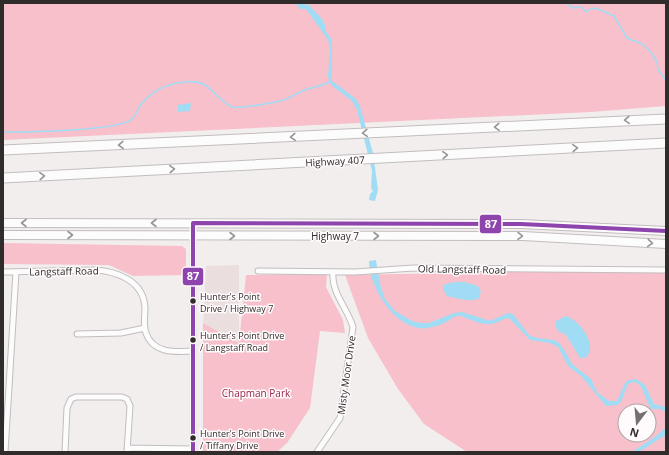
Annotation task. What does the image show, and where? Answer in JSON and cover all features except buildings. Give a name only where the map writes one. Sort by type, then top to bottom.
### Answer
[{"type":"highway","points":[[3,150],[666,119]]},
{"type":"highway","name":"Highway 407","points":[[3,178],[650,144],[666,145]]},
{"type":"main road","name":"Highway 7","points":[[3,223],[521,224],[666,231]]},
{"type":"main road","name":"Highway 7","points":[[3,235],[523,236],[666,244]]},
{"type":"street","points":[[65,452],[68,408],[71,399],[76,397],[122,397],[127,399],[130,406],[127,450],[193,450],[193,223]]},
{"type":"street","name":"Old Langstaff Road","points":[[258,271],[364,272],[412,268],[666,270]]},
{"type":"street","name":"Langstaff Road","points":[[3,272],[94,270],[108,271],[122,275],[133,283],[143,298],[145,307],[145,328]]},
{"type":"street","points":[[5,452],[16,272]]},
{"type":"street","name":"Misty Moor Drive","points":[[317,452],[340,418],[352,327],[350,317],[333,286],[333,272]]},
{"type":"street","points":[[77,334],[121,333],[145,328],[148,337],[158,348],[171,352],[193,351]]},
{"type":"shaded area","points":[[239,265],[239,343],[203,323],[206,266]]},
{"type":"green space","points":[[3,3],[666,3],[666,106],[591,112],[3,140]]},
{"type":"green space","points":[[3,243],[182,246],[186,249],[186,275],[133,276],[109,265],[3,264]]},
{"type":"green space","points":[[666,269],[666,452],[467,452],[424,424],[398,389],[368,338],[345,275]]},
{"type":"green space","name":"Chapman Park","points":[[327,274],[326,287],[343,320],[345,333],[320,331],[310,408],[287,443],[277,452],[203,452],[203,323],[239,343],[246,275]]},
{"type":"water","points":[[295,3],[309,5],[322,19],[325,25],[325,30],[332,40],[332,81],[356,99],[360,106],[373,153],[378,190],[375,201],[369,200],[370,194],[373,191],[371,188],[372,171],[357,110],[352,101],[331,85],[328,76],[330,48],[328,40],[306,9],[300,9]]},
{"type":"water","points":[[191,103],[190,111],[178,112],[178,105]]},
{"type":"water","points":[[376,260],[380,284],[385,299],[395,311],[412,321],[429,323],[454,313],[462,312],[490,321],[508,313],[513,314],[529,335],[537,338],[554,340],[559,343],[572,364],[591,379],[597,392],[609,401],[617,401],[626,381],[636,379],[645,385],[654,403],[648,403],[641,386],[633,382],[628,384],[621,402],[617,403],[617,405],[606,406],[581,376],[568,366],[558,347],[550,343],[530,340],[510,319],[506,318],[496,323],[487,324],[458,316],[442,324],[428,328],[417,328],[406,323],[396,316],[379,295],[370,272],[369,261]]},
{"type":"water","points":[[454,282],[464,282],[478,286],[481,292],[479,298],[469,300],[447,296],[443,289],[443,285]]},
{"type":"water","points":[[566,316],[571,318],[582,328],[589,340],[589,353],[585,358],[580,358],[566,335],[558,331],[555,325],[556,321]]},
{"type":"water","points":[[657,405],[666,407],[666,412],[657,409]]},
{"type":"water","points":[[666,427],[665,436],[657,441],[657,435]]},
{"type":"water","points":[[645,443],[654,443],[637,452],[632,452]]},
{"type":"waterway","points":[[567,3],[572,8],[581,7],[586,12],[590,9],[596,8],[614,16],[627,38],[642,44],[651,52],[657,62],[658,70],[666,80]]},
{"type":"waterway","points":[[3,132],[71,130],[124,123],[132,119],[144,101],[154,93],[177,83],[200,83],[206,86],[225,103],[232,107],[241,107],[255,106],[287,99],[305,90],[331,81]]},
{"type":"transit line","name":"87","points":[[193,452],[193,223],[521,224],[666,231]]},
{"type":"place","name":"Hunter's Point Drive / Highway 7","points":[[193,301]]},
{"type":"place","name":"Hunter's Point Drive / Langstaff Road","points":[[193,340]]},
{"type":"place","name":"Hunter's Point Drive / Tiffany Drive","points":[[193,438]]}]
